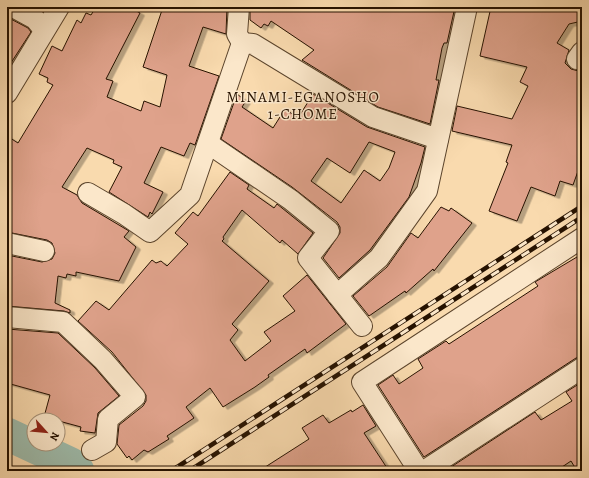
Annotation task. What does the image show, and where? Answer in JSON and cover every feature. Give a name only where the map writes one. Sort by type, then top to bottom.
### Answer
[{"type":"street","points":[[13,7],[35,19],[44,30]]},
{"type":"street","points":[[7,93],[59,7]]},
{"type":"street","points":[[239,7],[236,34],[242,43]]},
{"type":"street","points":[[337,295],[379,258],[428,191],[438,138],[468,7]]},
{"type":"street","points":[[242,43],[253,44],[373,117],[438,138]]},
{"type":"street","points":[[88,193],[124,214],[150,232],[190,196],[209,144],[242,43]]},
{"type":"street","points":[[209,144],[291,200],[329,231],[308,258],[362,326]]},
{"type":"street","points":[[419,471],[362,382],[582,238]]},
{"type":"street","points":[[7,244],[44,251]]},
{"type":"street","points":[[7,317],[63,322],[103,360],[135,397],[108,419],[106,442],[92,450]]},
{"type":"street","points":[[424,471],[582,368]]},
{"type":"building","points":[[96,7],[129,7],[140,13],[106,79],[113,81],[107,97],[141,111],[144,101],[160,107],[167,75],[143,67],[163,7],[227,7],[226,34],[203,27],[189,66],[219,76],[195,145],[190,143],[184,156],[161,147],[144,183],[163,192],[152,214],[150,212],[148,217],[109,192],[122,167],[113,163],[114,160],[87,148],[62,187],[77,195],[82,203],[129,231],[124,237],[136,247],[119,281],[76,272],[76,276],[67,274],[66,278],[58,276],[55,303],[70,310],[70,313],[64,311],[7,306],[7,255],[42,262],[52,259],[55,253],[52,243],[47,240],[7,232],[7,136],[18,143],[53,85],[47,82],[48,78],[39,74],[52,46],[62,51],[77,20],[81,23],[86,13],[91,15]]},
{"type":"building","points":[[250,7],[455,7],[447,43],[444,43],[442,48],[436,80],[439,80],[430,124],[378,107],[302,60],[314,50],[271,21],[268,26],[264,24],[261,28],[250,20]]},
{"type":"building","points":[[491,7],[582,7],[582,21],[569,24],[557,43],[569,50],[565,63],[571,69],[582,72],[582,160],[573,185],[560,181],[555,196],[531,187],[517,221],[489,211],[508,163],[506,162],[512,145],[452,131],[457,106],[512,119],[528,86],[520,82],[527,67],[480,56]]},
{"type":"building","points":[[7,17],[28,28],[31,32],[7,69]]},
{"type":"building","points":[[237,94],[246,101],[242,107],[273,128],[285,109],[298,118],[313,94],[367,127],[425,147],[409,197],[370,250],[339,278],[323,258],[340,233],[340,227],[337,222],[292,187],[221,139]],"holes":[[[369,142],[395,152],[389,168],[380,181],[364,170],[341,203],[311,181],[327,158],[350,173]]]},
{"type":"building","points":[[230,172],[249,185],[247,189],[274,208],[277,204],[313,233],[298,254],[282,240],[280,243],[242,210],[223,237],[224,239],[222,241],[269,281],[232,324],[238,330],[230,340],[245,361],[271,341],[264,332],[295,311],[283,296],[307,275],[346,324],[307,353],[305,349],[268,375],[269,377],[255,387],[223,407],[210,388],[186,407],[194,418],[167,436],[169,439],[148,452],[144,450],[132,460],[129,456],[127,458],[117,444],[119,425],[143,406],[146,401],[146,395],[112,352],[78,321],[96,301],[109,310],[152,260],[156,263],[161,261],[167,266],[188,244],[175,233],[193,212],[198,216]]},
{"type":"building","points":[[441,207],[449,211],[451,208],[472,223],[434,271],[433,269],[406,293],[405,291],[369,316],[353,296],[387,267],[411,233],[418,238]]},
{"type":"building","points":[[582,254],[582,357],[576,358],[424,457],[378,385],[393,375],[399,384],[423,368],[418,359],[446,341],[449,344],[538,286],[535,282]]},
{"type":"building","points":[[7,329],[58,333],[95,368],[119,396],[98,413],[95,433],[80,431],[81,427],[66,423],[66,412],[45,412],[50,395],[7,383]]},
{"type":"building","points":[[582,382],[582,471],[577,471],[571,461],[556,471],[445,471],[535,412],[541,420],[572,401],[566,392]]},
{"type":"building","points":[[363,405],[376,426],[364,433],[389,471],[259,471],[309,439],[302,428],[323,415],[329,423]]},
{"type":"waterway","points":[[7,434],[71,464],[78,471]]},
{"type":"railway","points":[[171,471],[582,206]]},
{"type":"railway","points":[[189,471],[582,217]]},
{"type":"district","name":"MINAMI-EGANOSHO 1-CHOME","points":[[303,106]]}]
